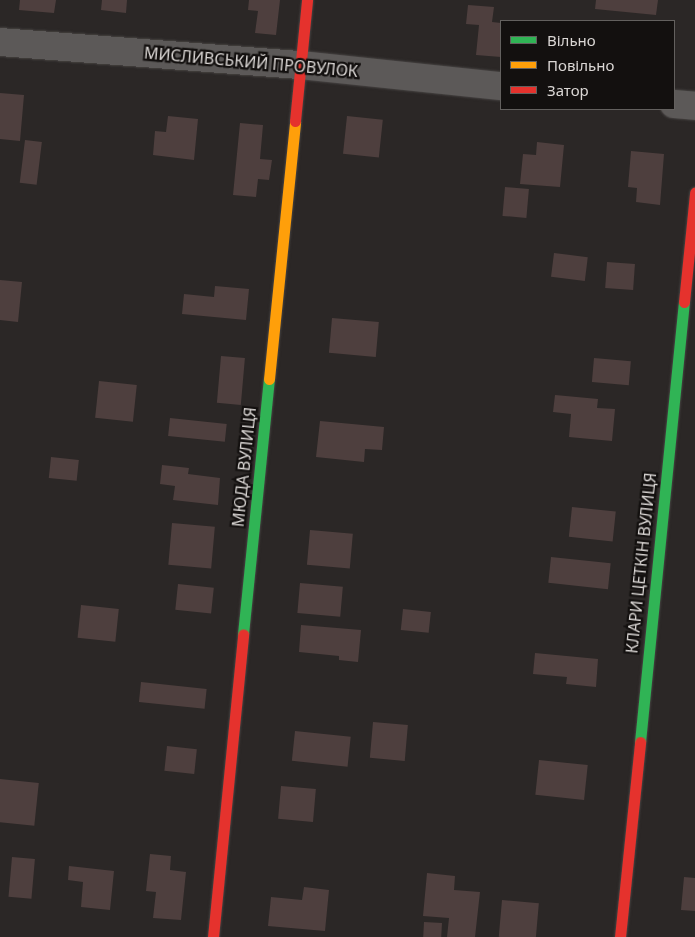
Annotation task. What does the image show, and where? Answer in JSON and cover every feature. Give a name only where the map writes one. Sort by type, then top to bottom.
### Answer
[{"type":"street","name":"МЮДА ВУЛИЦЯ","points":[[213,937],[307,0]]},
{"type":"street","name":"МИСЛИВСЬКИЙ ПРОВУЛОК","points":[[0,42],[300,65],[500,86]]},
{"type":"street","points":[[675,104],[695,106]]},
{"type":"street","name":"КЛАРИ ЦЕТКІН ВУЛИЦЯ","points":[[620,937],[695,193]]},
{"type":"building","points":[[20,0],[56,0],[54,13],[19,10]]},
{"type":"building","points":[[102,0],[127,0],[126,13],[101,10]]},
{"type":"building","points":[[249,0],[280,0],[276,35],[255,33],[258,11],[248,10]]},
{"type":"building","points":[[596,0],[658,0],[656,15],[595,9]]},
{"type":"building","points":[[468,5],[494,7],[492,22],[500,23],[500,57],[476,55],[479,25],[466,24]]},
{"type":"building","points":[[0,93],[24,95],[20,141],[0,139]]},
{"type":"building","points":[[168,116],[198,119],[194,160],[153,155],[155,131],[166,132]]},
{"type":"building","points":[[347,116],[383,120],[379,158],[343,154]]},
{"type":"building","points":[[240,123],[263,125],[260,159],[272,160],[269,180],[258,179],[256,197],[233,195]]},
{"type":"building","points":[[25,140],[42,142],[37,185],[20,183]]},
{"type":"building","points":[[537,142],[564,145],[560,187],[520,184],[523,154],[536,155]]},
{"type":"building","points":[[631,151],[664,154],[660,205],[636,202],[637,188],[628,187]]},
{"type":"building","points":[[505,187],[529,189],[526,218],[502,216]]},
{"type":"building","points":[[554,253],[588,257],[585,281],[551,277]]},
{"type":"building","points":[[607,262],[635,264],[633,290],[605,288]]},
{"type":"building","points":[[0,280],[22,282],[18,322],[0,320]]},
{"type":"building","points":[[215,286],[249,289],[246,320],[182,314],[184,294],[214,297]]},
{"type":"building","points":[[332,318],[379,322],[376,357],[329,353]]},
{"type":"building","points":[[221,356],[245,358],[241,405],[217,403]]},
{"type":"building","points":[[594,358],[631,361],[629,385],[592,382]]},
{"type":"building","points":[[99,381],[137,385],[133,422],[95,418]]},
{"type":"building","points":[[555,395],[598,399],[597,408],[615,409],[612,441],[569,437],[571,414],[553,412]]},
{"type":"building","points":[[170,418],[227,424],[225,442],[168,436]]},
{"type":"building","points":[[320,421],[384,427],[382,450],[365,449],[364,462],[316,457]]},
{"type":"building","points":[[51,457],[79,460],[77,481],[49,478]]},
{"type":"building","points":[[162,465],[189,468],[188,474],[220,478],[218,505],[173,500],[175,486],[160,484]]},
{"type":"building","points":[[572,507],[616,512],[613,541],[569,537]]},
{"type":"building","points":[[172,523],[215,527],[211,569],[168,565]]},
{"type":"building","points":[[310,530],[353,534],[350,569],[307,565]]},
{"type":"building","points":[[551,557],[611,563],[608,589],[548,583]]},
{"type":"building","points":[[300,583],[343,587],[340,617],[297,613]]},
{"type":"building","points":[[178,584],[214,588],[211,614],[175,610]]},
{"type":"building","points":[[81,605],[119,609],[115,642],[78,638]]},
{"type":"building","points":[[403,609],[431,612],[429,633],[401,630]]},
{"type":"building","points":[[301,625],[361,630],[358,662],[339,660],[339,656],[299,652]]},
{"type":"building","points":[[535,653],[598,659],[596,687],[566,684],[567,677],[533,674]]},
{"type":"building","points":[[141,682],[207,689],[205,709],[139,702]]},
{"type":"building","points":[[373,722],[408,725],[405,761],[370,758]]},
{"type":"building","points":[[295,731],[351,737],[348,767],[292,761]]},
{"type":"building","points":[[167,746],[197,749],[194,774],[164,771]]},
{"type":"building","points":[[539,760],[588,765],[584,800],[535,795]]},
{"type":"building","points":[[0,779],[39,783],[34,826],[0,822]]},
{"type":"building","points":[[281,786],[316,789],[313,822],[278,819]]},
{"type":"building","points":[[150,854],[171,856],[170,870],[186,872],[181,920],[153,918],[156,892],[146,891]]},
{"type":"building","points":[[12,857],[35,859],[31,899],[9,897]]},
{"type":"building","points":[[69,866],[114,871],[110,910],[81,907],[83,882],[68,880]]},
{"type":"building","points":[[427,873],[455,876],[454,890],[480,892],[475,937],[447,937],[449,918],[423,916]]},
{"type":"building","points":[[684,877],[695,878],[695,911],[681,910]]},
{"type":"building","points":[[304,887],[329,890],[325,931],[268,926],[271,897],[302,900]]},
{"type":"building","points":[[502,900],[539,903],[536,937],[499,937]]},
{"type":"building","points":[[424,922],[442,923],[441,937],[423,937]]},
{"type":"traffic: fast","points":[[640,742],[684,302]]},
{"type":"traffic: fast","points":[[243,634],[269,379]]},
{"type":"traffic: slow","points":[[269,379],[295,121]]},
{"type":"traffic: jam","points":[[295,121],[307,0]]},
{"type":"traffic: jam","points":[[684,302],[695,193]]},
{"type":"traffic: jam","points":[[213,937],[243,634]]},
{"type":"traffic: jam","points":[[620,937],[640,742]]}]
